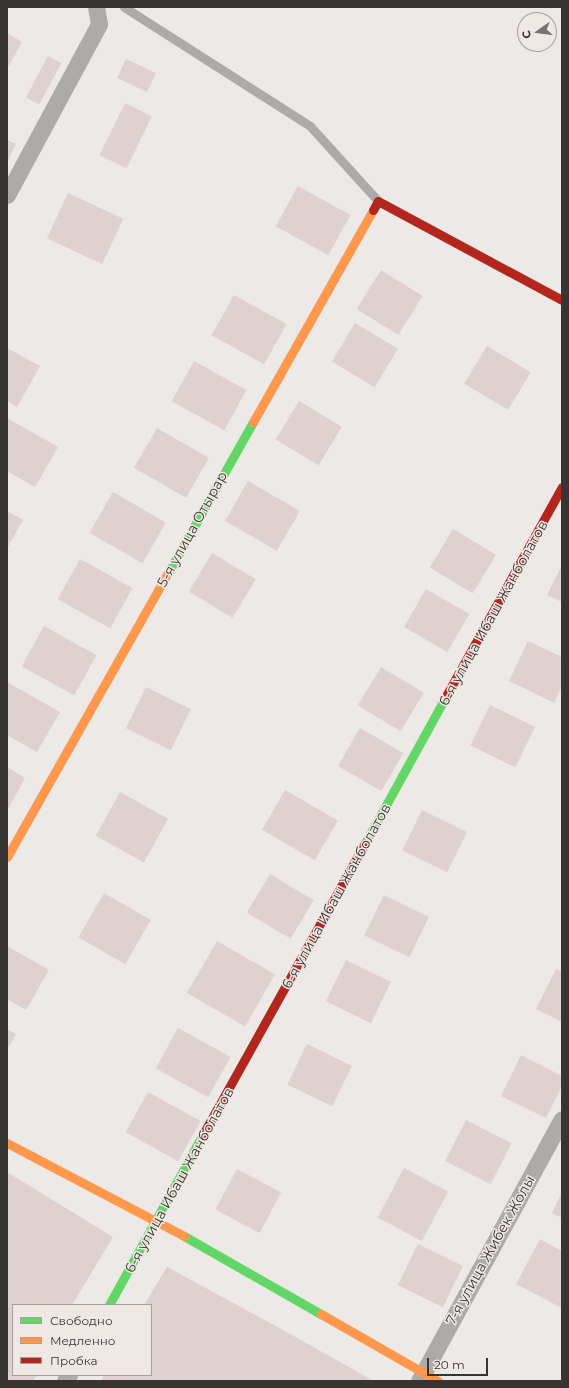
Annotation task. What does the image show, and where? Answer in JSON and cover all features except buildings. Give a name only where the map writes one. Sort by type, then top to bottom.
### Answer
[{"type":"street","points":[[7,195],[99,24],[96,7]]},
{"type":"street","points":[[378,200],[562,300]]},
{"type":"street","name":"5-я улица Отырар","points":[[7,857],[378,200]]},
{"type":"street","name":"6-я улица Ибаш Жанболатов","points":[[110,1304],[157,1221],[562,487]]},
{"type":"street","name":"7-я улица Жибек Жолы","points":[[421,1377],[562,1119]]},
{"type":"street","points":[[7,1143],[157,1221],[421,1377],[438,1381]]},
{"type":"lane","points":[[124,7],[310,126],[378,200]]},
{"type":"traffic: fast","points":[[169,571],[253,422]]},
{"type":"traffic: fast","points":[[365,843],[446,696]]},
{"type":"traffic: fast","points":[[110,1304],[202,1136]]},
{"type":"traffic: fast","points":[[184,1236],[321,1314]]},
{"type":"traffic: slow","points":[[253,422],[373,210]]},
{"type":"traffic: slow","points":[[7,857],[169,571]]},
{"type":"traffic: slow","points":[[7,1143],[184,1236]]},
{"type":"traffic: slow","points":[[321,1314],[438,1381]]},
{"type":"traffic: jam","points":[[373,210],[378,201],[562,300]]},
{"type":"traffic: jam","points":[[446,696],[562,487]]},
{"type":"traffic: jam","points":[[202,1136],[365,843]]}]
